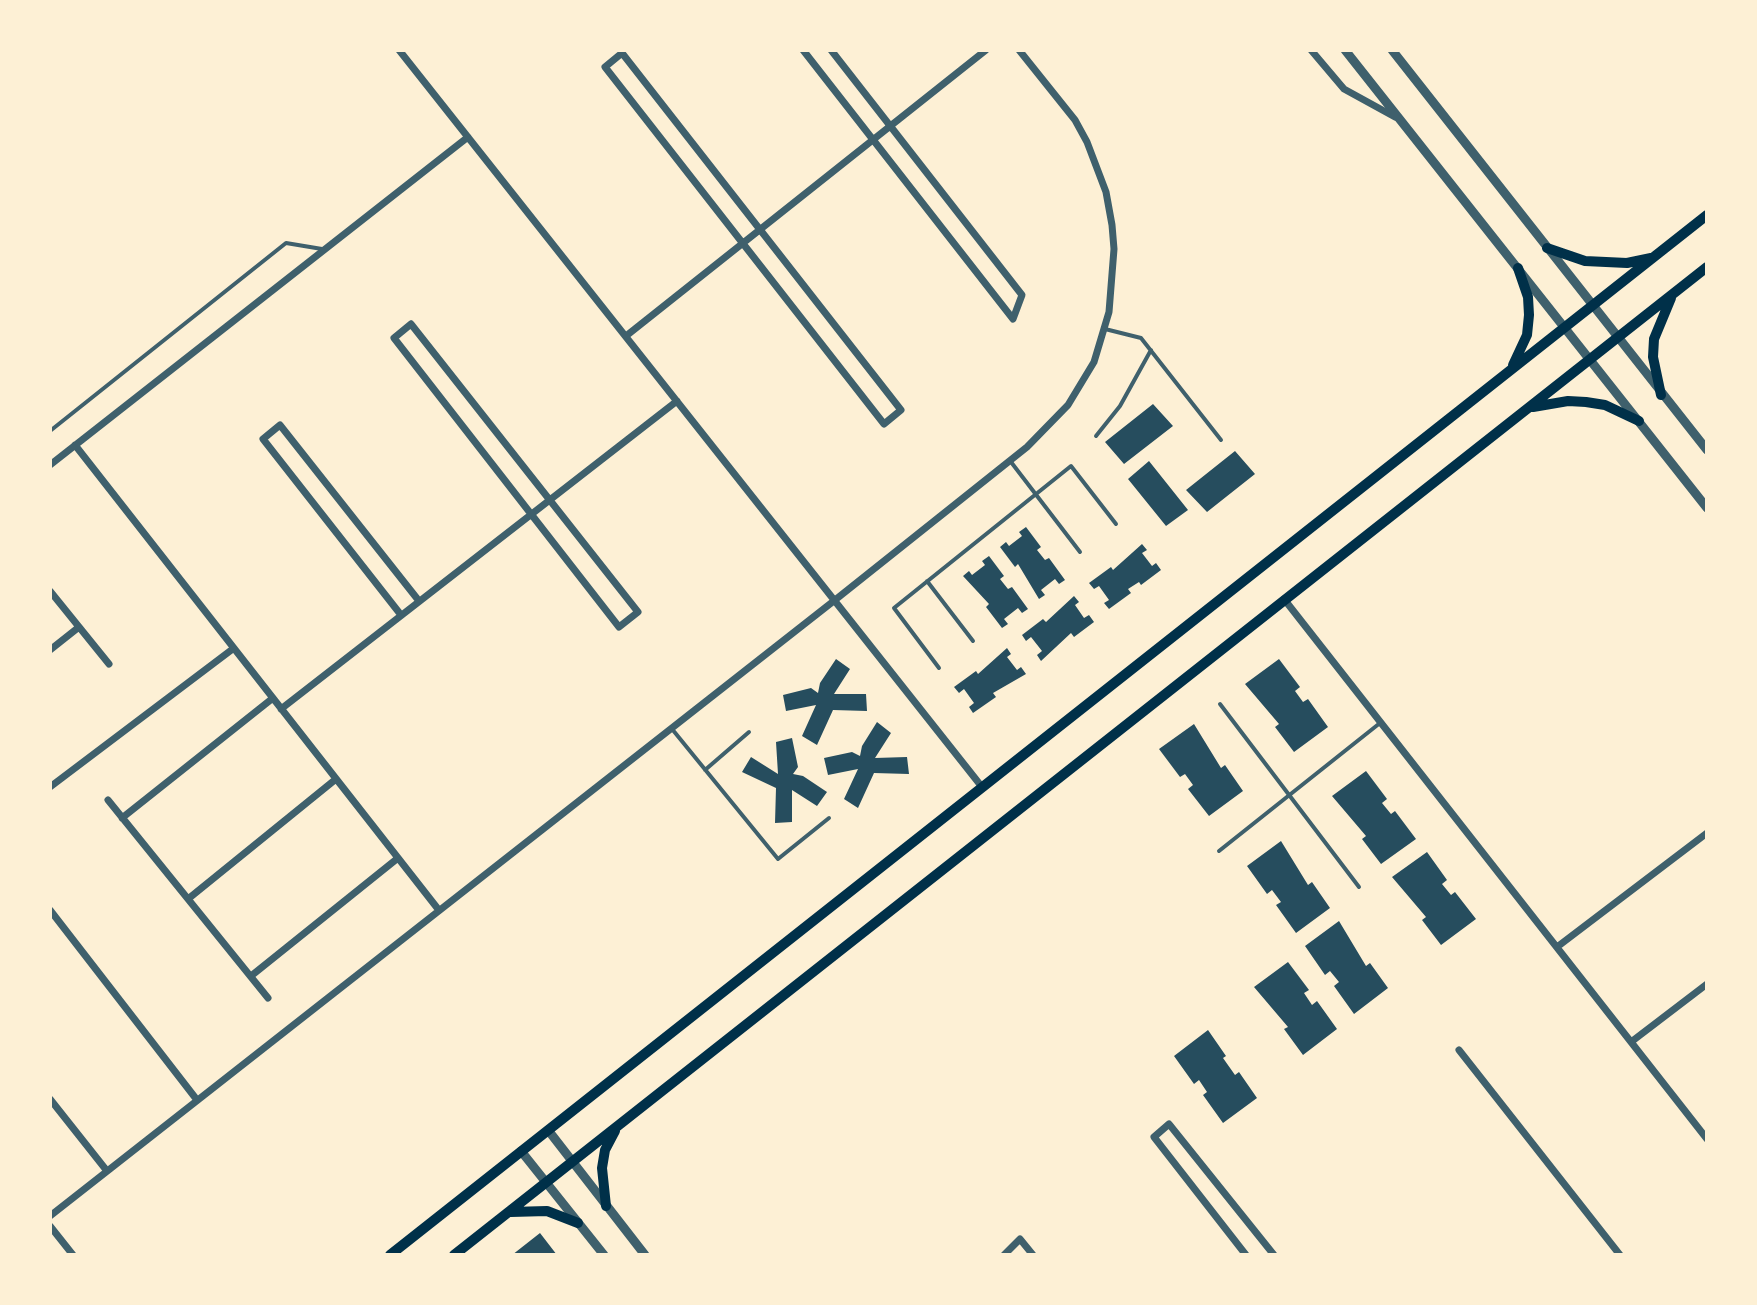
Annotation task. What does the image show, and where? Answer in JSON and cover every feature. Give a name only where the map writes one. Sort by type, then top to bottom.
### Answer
[{"type":"main road","points":[[390,1255],[1707,215]]},
{"type":"main road","points":[[1547,248],[1585,261],[1627,263],[1653,257]]},
{"type":"main road","points":[[454,1255],[1707,267]]},
{"type":"main road","points":[[1509,372],[1527,335],[1529,315],[1528,297],[1518,268]]},
{"type":"main road","points":[[1661,395],[1653,357],[1654,339],[1673,294]]},
{"type":"main road","points":[[1527,409],[1559,402],[1586,402],[1613,408],[1639,421]]},
{"type":"main road","points":[[606,1206],[602,1168],[605,1150],[621,1122]]},
{"type":"main road","points":[[506,1214],[547,1211],[578,1223]]},
{"type":"street","points":[[399,50],[982,787]]},
{"type":"street","points":[[803,50],[1013,319],[1022,295],[831,50]]},
{"type":"street","points":[[626,336],[986,50]]},
{"type":"street","points":[[50,1216],[835,600],[1010,460],[1050,426],[1068,405],[1094,362],[1105,329],[1114,249],[1106,192],[1087,142],[1075,120],[1019,50]]},
{"type":"street","points":[[1311,50],[1344,89],[1399,119]]},
{"type":"street","points":[[1345,50],[1707,508]]},
{"type":"street","points":[[1392,50],[1707,450]]},
{"type":"street","points":[[622,53],[760,230],[901,410],[884,424],[605,67],[622,53]]},
{"type":"street","points":[[50,465],[468,137]]},
{"type":"street","points":[[411,324],[638,612],[619,627],[531,514],[394,338],[411,324]]},
{"type":"street","points":[[281,709],[677,401]]},
{"type":"street","points":[[401,615],[263,439],[280,425],[419,601]]},
{"type":"street","points":[[75,445],[438,909]]},
{"type":"street","points":[[50,591],[53,602],[79,627],[109,664]]},
{"type":"street","points":[[1284,599],[1707,1139]]},
{"type":"street","points":[[50,650],[79,627]]},
{"type":"street","points":[[50,787],[234,648]]},
{"type":"street","points":[[122,818],[273,698]]},
{"type":"street","points":[[188,899],[336,779]]},
{"type":"street","points":[[108,800],[268,998]]},
{"type":"street","points":[[1557,947],[1707,833]]},
{"type":"street","points":[[251,976],[398,858]]},
{"type":"street","points":[[50,910],[197,1100]]},
{"type":"street","points":[[1631,1042],[1707,984]]},
{"type":"street","points":[[1459,1050],[1620,1255]]},
{"type":"street","points":[[50,1099],[107,1171]]},
{"type":"street","points":[[1246,1255],[1154,1137],[1169,1124],[1274,1255]]},
{"type":"street","points":[[548,1130],[645,1255]]},
{"type":"street","points":[[521,1151],[604,1255]]},
{"type":"street","points":[[50,1226],[73,1255]]},
{"type":"street","points":[[1004,1255],[1020,1239],[1033,1255]]},
{"type":"lane","points":[[50,431],[286,243],[324,249]]},
{"type":"lane","points":[[1105,329],[1141,338],[1221,440]]},
{"type":"lane","points":[[1096,436],[1120,406],[1151,350]]},
{"type":"lane","points":[[1010,460],[1080,552]]},
{"type":"lane","points":[[939,668],[894,608],[927,581],[1071,466],[1116,524]]},
{"type":"lane","points":[[927,581],[973,641]]},
{"type":"lane","points":[[1220,704],[1359,887]]},
{"type":"lane","points":[[1219,851],[1380,723]]},
{"type":"lane","points":[[670,727],[778,859],[829,818]]},
{"type":"lane","points":[[705,770],[749,732]]},
{"type":"building","points":[[1153,404],[1173,426],[1124,464],[1105,442]]},
{"type":"building","points":[[1235,451],[1255,474],[1207,512],[1186,490]]},
{"type":"building","points":[[1149,461],[1188,510],[1166,526],[1128,479]]},
{"type":"building","points":[[1026,527],[1041,547],[1037,550],[1045,560],[1049,558],[1065,580],[1059,584],[1055,579],[1041,590],[1045,595],[1039,599],[1018,564],[1015,567],[1000,547],[1006,542],[1009,546],[1022,536],[1019,532]]},
{"type":"building","points":[[1142,544],[1147,550],[1142,553],[1152,566],[1156,563],[1161,570],[1141,585],[1139,582],[1128,589],[1131,593],[1109,609],[1104,603],[1109,600],[1099,586],[1094,589],[1089,583],[1111,567],[1113,570]]},
{"type":"building","points":[[989,556],[1004,576],[1000,579],[1008,589],[1012,587],[1028,609],[1022,613],[1018,608],[1004,619],[1008,624],[1002,628],[986,607],[989,604],[963,576],[969,571],[972,575],[985,565],[982,561]]},
{"type":"building","points":[[1074,596],[1079,602],[1075,605],[1084,618],[1089,615],[1094,622],[1074,637],[1071,633],[1041,661],[1037,655],[1042,651],[1031,637],[1026,641],[1022,635],[1043,619],[1046,622]]},
{"type":"building","points":[[1007,648],[1011,654],[1007,657],[1017,670],[1021,667],[1026,674],[993,693],[996,697],[973,713],[969,707],[974,703],[964,689],[959,693],[954,687],[976,671],[978,674]]},
{"type":"building","points":[[836,659],[850,669],[834,694],[866,694],[867,711],[833,710],[817,745],[802,736],[816,705],[786,711],[783,695],[811,688],[818,693],[820,683]]},
{"type":"building","points":[[1279,659],[1300,687],[1295,691],[1303,702],[1308,699],[1328,727],[1294,752],[1275,727],[1279,724],[1245,684]]},
{"type":"building","points":[[877,722],[891,733],[875,758],[907,757],[909,774],[874,773],[858,808],[844,799],[858,769],[828,775],[824,758],[852,752],[860,756],[862,746]]},
{"type":"building","points":[[1194,724],[1221,768],[1225,765],[1243,791],[1209,816],[1188,789],[1193,785],[1185,774],[1180,777],[1159,749]]},
{"type":"building","points":[[792,738],[798,767],[793,774],[803,776],[827,792],[817,806],[792,790],[792,822],[775,823],[776,788],[742,772],[751,757],[778,774],[776,742]]},
{"type":"building","points":[[1366,771],[1387,799],[1382,803],[1391,814],[1395,811],[1416,839],[1381,864],[1362,839],[1366,836],[1332,796]]},
{"type":"building","points":[[1281,841],[1308,885],[1312,882],[1330,908],[1296,933],[1276,905],[1281,902],[1272,890],[1267,894],[1247,866]]},
{"type":"building","points":[[1427,852],[1447,880],[1442,884],[1451,895],[1455,892],[1476,919],[1441,945],[1422,920],[1426,917],[1392,877]]},
{"type":"building","points":[[1339,921],[1366,966],[1370,963],[1388,988],[1354,1014],[1334,986],[1339,982],[1330,971],[1325,975],[1305,946]]},
{"type":"building","points":[[1288,962],[1309,990],[1304,993],[1312,1005],[1317,1001],[1337,1029],[1303,1055],[1284,1029],[1288,1027],[1254,987]]},
{"type":"building","points":[[1208,1030],[1235,1075],[1239,1072],[1257,1098],[1223,1123],[1203,1095],[1207,1092],[1199,1080],[1194,1084],[1174,1056]]},
{"type":"building","points":[[540,1233],[557,1255],[512,1255]]}]
